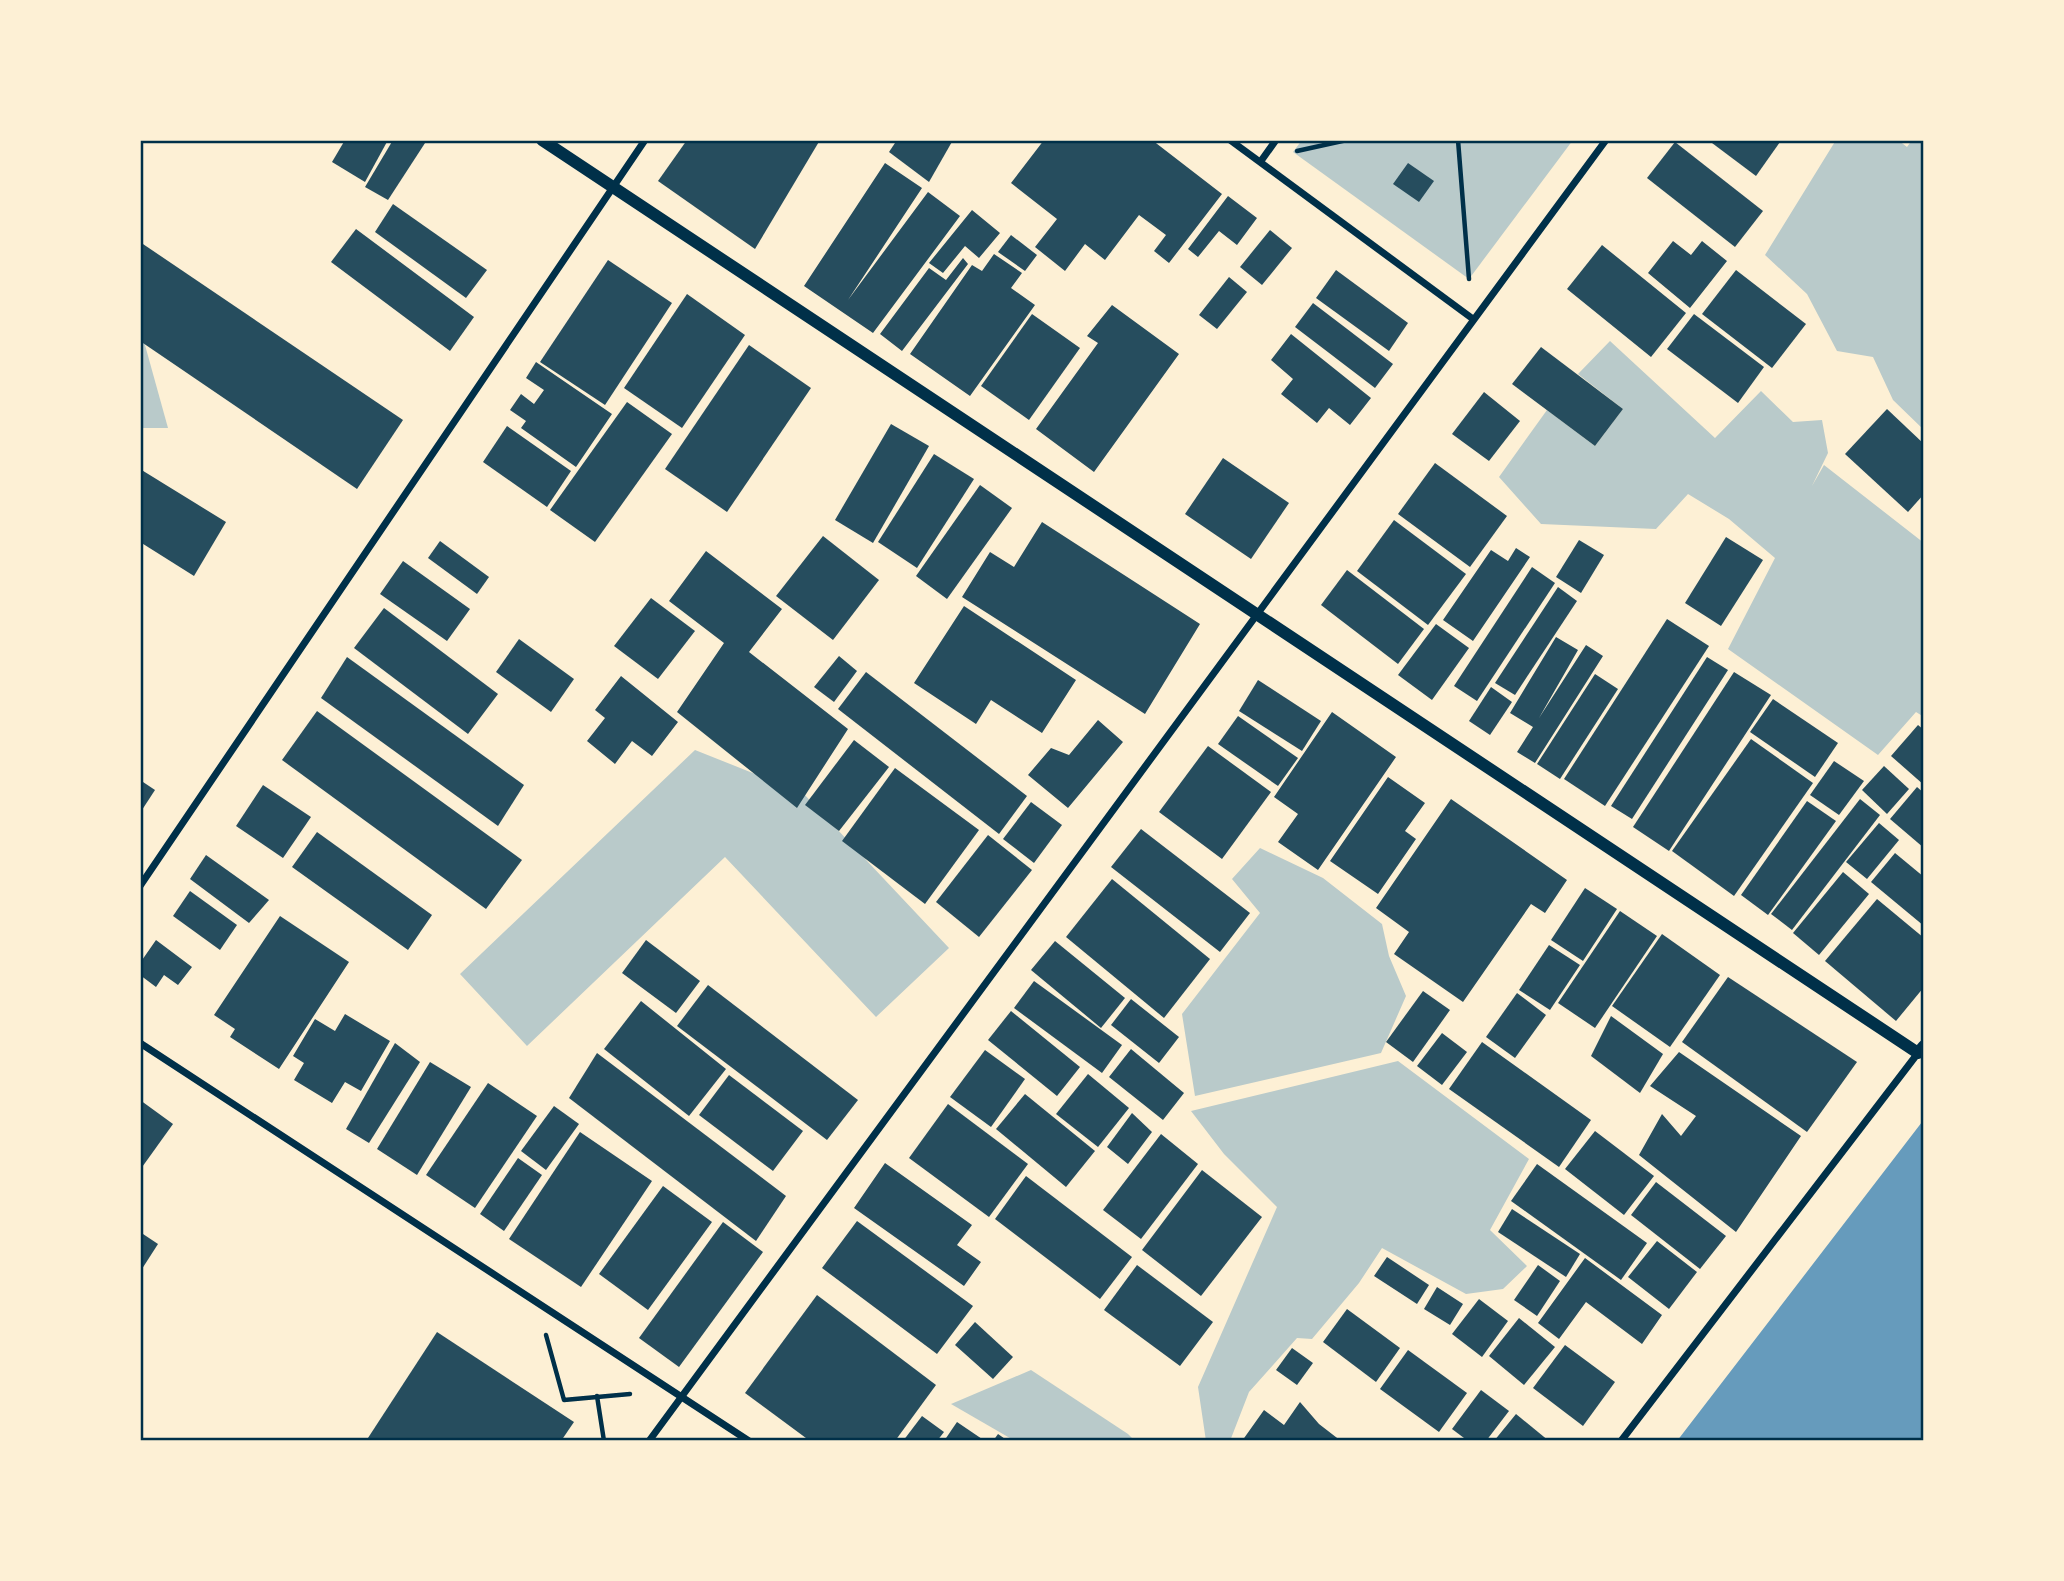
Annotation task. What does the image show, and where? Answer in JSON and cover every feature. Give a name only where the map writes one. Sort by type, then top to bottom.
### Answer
[{"type":"street","points":[[542,140],[1256,614],[1921,1049],[1622,1441]]},
{"type":"street","points":[[140,887],[645,140]]},
{"type":"street","points":[[1230,140],[1473,319]]},
{"type":"street","points":[[1261,161],[1276,140]]},
{"type":"street","points":[[649,1441],[1606,140]]},
{"type":"street","points":[[140,1043],[749,1441]]},
{"type":"path","points":[[1293,152],[1347,140]]},
{"type":"path","points":[[1458,140],[1469,279]]},
{"type":"path","points":[[545,1331],[564,1400],[630,1394]]},
{"type":"path","points":[[597,1396],[604,1441]]},
{"type":"shaded area","points":[[1302,140],[1573,140],[1469,279],[1293,152]]},
{"type":"shaded area","points":[[1836,140],[1898,140],[1907,147],[1912,140],[1924,140],[1924,430],[1893,400],[1873,357],[1837,351],[1807,294],[1765,255]]},
{"type":"shaded area","points":[[140,327],[168,428],[140,428]]},
{"type":"shaded area","points":[[1610,341],[1715,438],[1761,391],[1793,422],[1822,420],[1828,453],[1812,486],[1824,465],[1924,543],[1924,717],[1916,712],[1878,755],[1728,649],[1775,558],[1729,519],[1688,494],[1656,529],[1541,524],[1499,477],[1547,410],[1595,446],[1623,409],[1578,374]]},
{"type":"shaded area","points":[[695,750],[803,793],[949,948],[876,1017],[725,857],[527,1046],[460,974]]},
{"type":"shaded area","points":[[1260,848],[1323,878],[1382,924],[1389,956],[1406,996],[1381,1053],[1195,1096],[1182,1014],[1260,913],[1232,879]]},
{"type":"shaded area","points":[[1398,1061],[1529,1159],[1490,1230],[1527,1266],[1503,1289],[1466,1294],[1382,1248],[1359,1283],[1312,1339],[1297,1338],[1249,1392],[1230,1441],[1206,1441],[1198,1387],[1277,1207],[1224,1154],[1191,1111]]},
{"type":"shaded area","points":[[1031,1370],[1135,1441],[1015,1441],[951,1404]]},
{"type":"water","points":[[1924,1119],[1924,1441],[1677,1441],[1922,1122]]},
{"type":"building","points":[[345,140],[388,140],[365,182],[332,162]]},
{"type":"building","points":[[393,140],[427,140],[388,200],[365,187]]},
{"type":"building","points":[[687,140],[820,140],[755,249],[658,181]]},
{"type":"building","points":[[897,140],[953,140],[929,182],[889,152]]},
{"type":"building","points":[[1044,140],[1152,140],[1222,194],[1169,263],[1154,251],[1166,235],[1139,215],[1105,260],[1085,244],[1065,271],[1035,247],[1057,219],[1011,183]]},
{"type":"building","points":[[1708,140],[1778,140],[1780,142],[1756,176]]},
{"type":"building","points":[[1675,142],[1763,211],[1735,247],[1647,178]]},
{"type":"building","points":[[885,163],[922,188],[848,300],[928,192],[960,216],[873,333],[804,286]]},
{"type":"building","points":[[1408,163],[1434,181],[1419,202],[1393,184]]},
{"type":"building","points":[[1228,196],[1257,218],[1237,245],[1219,231],[1198,257],[1188,249]]},
{"type":"building","points":[[393,204],[487,270],[466,298],[375,232]]},
{"type":"building","points":[[972,210],[1000,233],[979,258],[965,246],[943,273],[929,263]]},
{"type":"building","points":[[356,229],[474,317],[450,351],[331,262]]},
{"type":"building","points":[[1270,230],[1292,248],[1262,285],[1240,267]]},
{"type":"building","points":[[1011,235],[1037,255],[1025,271],[998,252]]},
{"type":"building","points":[[1673,241],[1691,255],[1702,241],[1727,261],[1690,308],[1648,273]]},
{"type":"building","points":[[140,242],[403,420],[357,489],[140,341]]},
{"type":"building","points":[[1602,245],[1686,313],[1651,357],[1567,289]]},
{"type":"building","points":[[994,254],[1022,273],[1011,288],[1035,305],[970,396],[910,354],[972,265],[982,271]]},
{"type":"building","points":[[963,258],[968,264],[902,351],[880,334],[929,268],[946,280]]},
{"type":"building","points":[[608,260],[672,303],[605,405],[540,362]]},
{"type":"building","points":[[1336,270],[1408,323],[1389,351],[1316,298]]},
{"type":"building","points":[[1736,270],[1806,324],[1772,368],[1702,314]]},
{"type":"building","points":[[1229,277],[1247,292],[1217,329],[1199,315]]},
{"type":"building","points":[[687,294],[745,335],[682,428],[624,388]]},
{"type":"building","points":[[1313,303],[1393,364],[1375,388],[1295,327]]},
{"type":"building","points":[[1112,305],[1179,354],[1094,472],[1036,429],[1098,343],[1087,336]]},
{"type":"building","points":[[1032,314],[1080,348],[1029,420],[981,386]]},
{"type":"building","points":[[1694,314],[1764,367],[1738,403],[1667,349]]},
{"type":"building","points":[[1291,334],[1371,398],[1350,425],[1329,408],[1317,423],[1281,394],[1293,379],[1271,360]]},
{"type":"building","points":[[749,345],[811,388],[727,512],[665,469]]},
{"type":"building","points":[[1541,347],[1623,409],[1595,446],[1512,384]]},
{"type":"building","points":[[536,362],[612,414],[576,467],[521,428],[526,421],[510,410],[521,394],[534,404],[544,390],[526,378]]},
{"type":"building","points":[[1484,392],[1520,421],[1489,461],[1452,434]]},
{"type":"building","points":[[627,402],[672,434],[595,542],[550,510]]},
{"type":"building","points":[[1887,409],[1924,444],[1924,494],[1908,512],[1845,454]]},
{"type":"building","points":[[891,424],[929,446],[873,543],[835,520]]},
{"type":"building","points":[[507,426],[571,471],[547,507],[483,462]]},
{"type":"building","points":[[934,454],[974,479],[917,568],[878,542]]},
{"type":"building","points":[[1223,458],[1289,503],[1251,559],[1185,514]]},
{"type":"building","points":[[1435,463],[1507,516],[1470,567],[1398,514]]},
{"type":"building","points":[[140,469],[226,522],[194,576],[140,542]]},
{"type":"building","points":[[980,485],[1012,508],[947,599],[916,576]]},
{"type":"building","points":[[1394,520],[1466,574],[1428,625],[1357,571]]},
{"type":"building","points":[[1042,522],[1200,624],[1145,714],[962,597],[990,552],[1014,567]]},
{"type":"building","points":[[823,536],[879,580],[833,640],[776,596]]},
{"type":"building","points":[[1726,537],[1763,560],[1721,626],[1685,603]]},
{"type":"building","points":[[1579,540],[1604,555],[1581,593],[1556,577]]},
{"type":"building","points":[[440,541],[489,577],[477,594],[428,558]]},
{"type":"building","points":[[1516,548],[1530,557],[1473,641],[1443,620],[1491,550],[1508,561]]},
{"type":"building","points":[[706,551],[782,609],[749,652],[848,729],[797,808],[677,712],[724,643],[669,601]]},
{"type":"building","points":[[403,561],[470,609],[447,641],[380,594]]},
{"type":"building","points":[[1532,567],[1555,583],[1477,701],[1454,686]]},
{"type":"building","points":[[1347,570],[1424,629],[1398,664],[1321,605]]},
{"type":"building","points":[[1558,587],[1577,601],[1515,695],[1495,683]]},
{"type":"building","points":[[651,598],[695,631],[658,679],[614,646]]},
{"type":"building","points":[[964,606],[1076,680],[1042,733],[991,700],[976,724],[914,683]]},
{"type":"building","points":[[384,608],[498,694],[468,734],[354,648]]},
{"type":"building","points":[[1667,619],[1709,646],[1605,806],[1564,779]]},
{"type":"building","points":[[1436,624],[1469,648],[1432,700],[1398,675]]},
{"type":"building","points":[[1556,637],[1578,650],[1539,718],[1586,645],[1603,656],[1535,763],[1517,752],[1533,727],[1510,713]]},
{"type":"building","points":[[519,639],[574,679],[551,712],[496,672]]},
{"type":"building","points":[[839,656],[857,671],[834,702],[814,687]]},
{"type":"building","points":[[347,657],[524,785],[498,826],[321,698]]},
{"type":"building","points":[[1707,657],[1728,670],[1632,819],[1611,806]]},
{"type":"building","points":[[866,672],[1027,796],[999,834],[838,709]]},
{"type":"building","points":[[1734,672],[1771,695],[1669,851],[1633,827]]},
{"type":"building","points":[[1595,674],[1618,689],[1560,779],[1537,764]]},
{"type":"building","points":[[621,676],[678,722],[652,756],[632,741],[615,764],[587,741],[605,718],[595,710]]},
{"type":"building","points":[[1258,680],[1321,721],[1302,751],[1239,711]]},
{"type":"building","points":[[1491,687],[1512,702],[1490,735],[1469,721]]},
{"type":"building","points":[[1773,699],[1838,743],[1815,777],[1750,732]]},
{"type":"building","points":[[317,711],[522,860],[486,909],[282,760]]},
{"type":"building","points":[[1332,712],[1396,757],[1318,870],[1278,842],[1298,814],[1274,797]]},
{"type":"building","points":[[1238,716],[1298,758],[1278,786],[1218,744]]},
{"type":"building","points":[[1098,720],[1123,742],[1068,808],[1028,775],[1051,748],[1069,755]]},
{"type":"building","points":[[1918,725],[1924,730],[1924,785],[1891,756]]},
{"type":"building","points":[[1751,739],[1813,783],[1734,896],[1672,851]]},
{"type":"building","points":[[854,740],[889,767],[839,831],[805,805]]},
{"type":"building","points":[[1208,746],[1271,792],[1222,859],[1159,812]]},
{"type":"building","points":[[1834,761],[1864,781],[1839,815],[1810,795]]},
{"type":"building","points":[[1884,766],[1909,789],[1887,814],[1862,790]]},
{"type":"building","points":[[895,768],[979,830],[925,904],[842,841]]},
{"type":"building","points":[[1388,777],[1425,803],[1405,831],[1416,839],[1378,894],[1330,861]]},
{"type":"building","points":[[140,780],[155,790],[140,813]]},
{"type":"building","points":[[263,785],[311,817],[283,858],[236,826]]},
{"type":"building","points":[[1917,787],[1924,793],[1924,848],[1890,819]]},
{"type":"building","points":[[1451,799],[1567,880],[1545,913],[1531,904],[1463,1002],[1394,954],[1409,932],[1376,908]]},
{"type":"building","points":[[1860,799],[1880,815],[1792,930],[1771,914]]},
{"type":"building","points":[[1807,801],[1836,821],[1768,915],[1741,895]]},
{"type":"building","points":[[1031,802],[1062,825],[1034,863],[1003,839]]},
{"type":"building","points":[[1879,823],[1899,840],[1867,879],[1846,862]]},
{"type":"building","points":[[1141,829],[1250,913],[1220,952],[1111,867]]},
{"type":"building","points":[[317,832],[432,915],[408,950],[292,867]]},
{"type":"building","points":[[988,835],[1032,870],[979,937],[936,902]]},
{"type":"building","points":[[1895,853],[1924,877],[1924,926],[1871,882]]},
{"type":"building","points":[[206,855],[269,900],[249,923],[190,879]]},
{"type":"building","points":[[1843,872],[1869,894],[1819,955],[1793,933]]},
{"type":"building","points":[[1112,879],[1210,959],[1164,1018],[1066,937]]},
{"type":"building","points":[[1585,888],[1617,909],[1583,961],[1551,940]]},
{"type":"building","points":[[190,891],[237,925],[220,950],[173,916]]},
{"type":"building","points":[[1877,899],[1924,938],[1924,987],[1896,1021],[1825,961]]},
{"type":"building","points":[[1620,911],[1657,936],[1595,1028],[1558,1003]]},
{"type":"building","points":[[280,916],[349,962],[279,1069],[230,1037],[235,1029],[214,1015]]},
{"type":"building","points":[[1662,934],[1720,975],[1670,1047],[1612,1006]]},
{"type":"building","points":[[156,940],[192,967],[178,985],[164,975],[156,987],[140,975],[140,963]]},
{"type":"building","points":[[646,940],[700,981],[676,1013],[622,973]]},
{"type":"building","points":[[1055,941],[1125,998],[1101,1028],[1031,970]]},
{"type":"building","points":[[1549,945],[1580,965],[1550,1010],[1519,990]]},
{"type":"building","points":[[1728,977],[1857,1062],[1807,1132],[1682,1042]]},
{"type":"building","points":[[1034,981],[1122,1045],[1102,1073],[1014,1008]]},
{"type":"building","points":[[708,985],[858,1100],[827,1140],[677,1026]]},
{"type":"building","points":[[1423,991],[1450,1010],[1413,1062],[1386,1042]]},
{"type":"building","points":[[1517,993],[1546,1015],[1515,1058],[1486,1037]]},
{"type":"building","points":[[1131,999],[1179,1037],[1159,1063],[1111,1025]]},
{"type":"building","points":[[641,1001],[726,1069],[689,1116],[604,1049]]},
{"type":"building","points":[[1011,1011],[1080,1067],[1057,1096],[988,1040]]},
{"type":"building","points":[[345,1014],[390,1041],[361,1091],[345,1082],[332,1103],[294,1080],[304,1063],[293,1056],[315,1019],[335,1031]]},
{"type":"building","points":[[1611,1016],[1663,1054],[1640,1093],[1591,1056]]},
{"type":"building","points":[[1442,1033],[1467,1052],[1442,1085],[1417,1066]]},
{"type":"building","points":[[1482,1042],[1591,1120],[1559,1167],[1449,1089]]},
{"type":"building","points":[[395,1043],[420,1062],[369,1143],[346,1129]]},
{"type":"building","points":[[1131,1049],[1184,1093],[1163,1120],[1109,1077]]},
{"type":"building","points":[[985,1050],[1025,1079],[991,1127],[950,1097]]},
{"type":"building","points":[[1679,1052],[1801,1136],[1736,1232],[1639,1155],[1662,1114],[1681,1136],[1696,1116],[1650,1086]]},
{"type":"building","points":[[597,1053],[786,1196],[756,1241],[569,1098]]},
{"type":"building","points":[[430,1062],[471,1087],[417,1175],[377,1149]]},
{"type":"building","points":[[1088,1074],[1129,1108],[1098,1147],[1056,1114]]},
{"type":"building","points":[[729,1075],[803,1131],[773,1171],[699,1115]]},
{"type":"building","points":[[488,1083],[537,1116],[475,1208],[426,1175]]},
{"type":"building","points":[[1025,1094],[1095,1151],[1066,1187],[996,1129]]},
{"type":"building","points":[[140,1100],[173,1124],[140,1170]]},
{"type":"building","points":[[948,1104],[1028,1164],[989,1217],[909,1158]]},
{"type":"building","points":[[554,1106],[579,1124],[546,1170],[521,1151]]},
{"type":"building","points":[[1132,1113],[1152,1132],[1128,1164],[1107,1147]]},
{"type":"building","points":[[1595,1131],[1654,1176],[1624,1215],[1565,1169]]},
{"type":"building","points":[[580,1132],[652,1181],[581,1287],[509,1239]]},
{"type":"building","points":[[1161,1134],[1198,1164],[1141,1239],[1103,1210]]},
{"type":"building","points":[[518,1158],[542,1175],[504,1231],[480,1214]]},
{"type":"building","points":[[885,1163],[972,1225],[957,1245],[981,1262],[964,1286],[854,1208]]},
{"type":"building","points":[[1537,1164],[1647,1243],[1621,1280],[1511,1201]]},
{"type":"building","points":[[1202,1170],[1262,1217],[1201,1296],[1142,1250]]},
{"type":"building","points":[[1026,1176],[1132,1257],[1100,1299],[995,1219]]},
{"type":"building","points":[[1656,1182],[1726,1236],[1700,1269],[1631,1215]]},
{"type":"building","points":[[663,1186],[712,1222],[648,1310],[599,1274]]},
{"type":"building","points":[[1512,1209],[1580,1254],[1566,1277],[1498,1232]]},
{"type":"building","points":[[857,1221],[973,1306],[937,1354],[822,1268]]},
{"type":"building","points":[[723,1222],[763,1252],[679,1367],[639,1338]]},
{"type":"building","points":[[140,1232],[158,1244],[140,1272]]},
{"type":"building","points":[[1657,1241],[1697,1272],[1669,1309],[1628,1277]]},
{"type":"building","points":[[1387,1257],[1429,1285],[1417,1304],[1374,1276]]},
{"type":"building","points":[[1585,1258],[1662,1315],[1642,1344],[1586,1302],[1559,1339],[1538,1323]]},
{"type":"building","points":[[1137,1265],[1213,1322],[1180,1366],[1104,1310]]},
{"type":"building","points":[[1538,1265],[1560,1281],[1537,1316],[1514,1300]]},
{"type":"building","points":[[1437,1287],[1463,1304],[1450,1325],[1424,1309]]},
{"type":"building","points":[[817,1295],[936,1385],[895,1441],[810,1441],[745,1393]]},
{"type":"building","points":[[1479,1299],[1508,1321],[1482,1357],[1452,1334]]},
{"type":"building","points":[[1347,1309],[1400,1348],[1376,1382],[1323,1342]]},
{"type":"building","points":[[1519,1318],[1555,1347],[1524,1385],[1489,1356]]},
{"type":"building","points":[[975,1322],[1013,1357],[993,1379],[955,1345]]},
{"type":"building","points":[[437,1332],[574,1422],[561,1441],[366,1441]]},
{"type":"building","points":[[1565,1345],[1615,1382],[1583,1426],[1533,1388]]},
{"type":"building","points":[[1292,1348],[1313,1363],[1297,1385],[1276,1370]]},
{"type":"building","points":[[1408,1350],[1467,1393],[1439,1432],[1380,1389]]},
{"type":"building","points":[[1481,1390],[1509,1411],[1486,1441],[1468,1441],[1452,1429]]},
{"type":"building","points":[[1300,1402],[1319,1424],[1341,1441],[1242,1441],[1264,1410],[1284,1425]]},
{"type":"building","points":[[1516,1414],[1549,1441],[1494,1441]]},
{"type":"building","points":[[922,1416],[944,1432],[937,1441],[903,1441]]},
{"type":"building","points":[[957,1422],[985,1441],[944,1441]]},
{"type":"building","points":[[998,1434],[1008,1441],[993,1441]]}]
